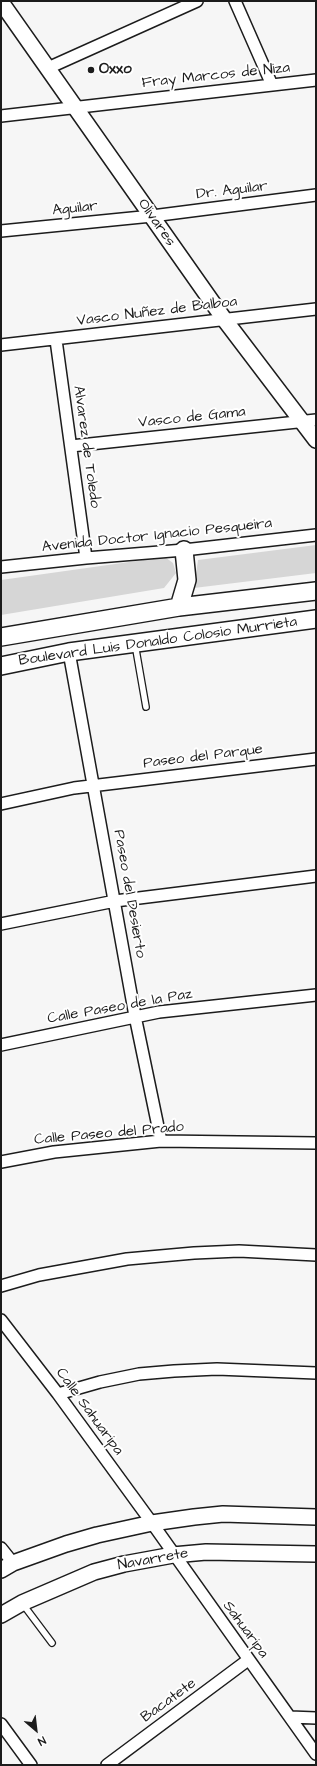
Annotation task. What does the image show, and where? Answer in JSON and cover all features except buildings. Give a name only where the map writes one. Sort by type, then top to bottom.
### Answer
[{"type":"main road","name":"Olivares","points":[[1,2],[224,319],[309,420],[316,440]]},
{"type":"main road","points":[[179,607],[187,580],[184,550]]},
{"type":"main road","name":"Boulevard Luis Donaldo Colosio Murrieta","points":[[1,637],[179,607],[316,591]]},
{"type":"main road","name":"Boulevard Luis Donaldo Colosio Murrieta","points":[[1,666],[69,652],[316,619]]},
{"type":"main road","points":[[7,1567],[66,1544],[97,1535],[152,1523],[194,1516],[223,1514],[316,1518]]},
{"type":"main road","name":"Navarrete","points":[[1,1615],[22,1603],[94,1572],[173,1554],[235,1552],[316,1554]]},
{"type":"street","points":[[48,68],[197,1]]},
{"type":"street","points":[[235,1],[272,85]]},
{"type":"street","name":"Fray Marcos de Niza","points":[[1,116],[75,106],[316,80]]},
{"type":"street","name":"Dr. Aguilar","points":[[152,216],[316,195]]},
{"type":"street","name":"Aguilar","points":[[1,231],[152,216]]},
{"type":"street","name":"Vasco Nuñez de Balboa","points":[[1,345],[56,340],[316,309]]},
{"type":"street","name":"Alvarez de Toledo","points":[[56,340],[86,558]]},
{"type":"street","name":"Vasco de Gama","points":[[71,446],[309,420]]},
{"type":"street","name":"Avenida Doctor Ignacio Pesqueira","points":[[1,567],[184,550],[316,535]]},
{"type":"street","name":"Paseo del Desierto","points":[[69,652],[135,1016],[161,1141]]},
{"type":"street","name":"Paseo del Parque","points":[[1,804],[51,792],[94,785],[316,759]]},
{"type":"street","points":[[1,924],[115,901],[316,876]]},
{"type":"street","name":"Calle Paseo de la Paz","points":[[1,1045],[159,1012],[316,995]]},
{"type":"street","name":"Calle Paseo del Prado","points":[[1,1162],[54,1152],[161,1141],[316,1143]]},
{"type":"street","points":[[1,1286],[39,1275],[127,1259],[194,1253],[239,1251],[316,1255]]},
{"type":"street","name":"Calle Sahuaripa","points":[[1,1320],[58,1394],[152,1523]]},
{"type":"street","points":[[58,1394],[100,1382],[174,1371],[216,1369],[316,1373]]},
{"type":"street","name":"Sahuaripa","points":[[152,1523],[316,1754]]},
{"type":"street","points":[[1,1548],[7,1567]]},
{"type":"street","name":"Bacatete","points":[[107,1765],[248,1660]]},
{"type":"street","points":[[290,1717],[316,1718]]},
{"type":"street","points":[[3,1729],[31,1765]]},
{"type":"lane","points":[[135,643],[146,707]]},
{"type":"lane","points":[[22,1603],[52,1643]]},
{"type":"shaded area","points":[[316,545],[316,573],[194,588],[198,560]]},
{"type":"shaded area","points":[[165,557],[173,563],[176,573],[164,588],[1,615],[1,580]]},
{"type":"place","name":"Oxxo","points":[[91,70]]}]
